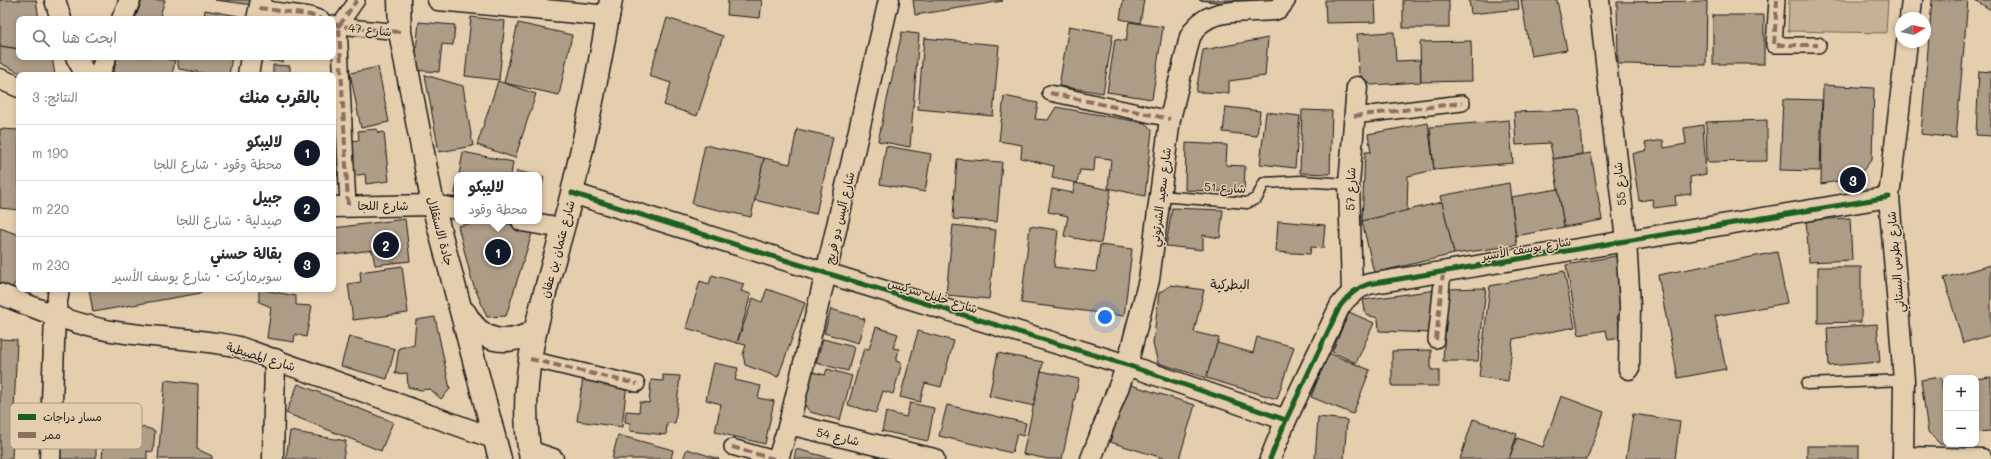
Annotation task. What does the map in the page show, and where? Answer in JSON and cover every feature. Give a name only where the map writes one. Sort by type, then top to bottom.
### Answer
[{"type":"main road","name":"جادة الاستقلال","points":[[399,0],[400,32],[433,205],[461,305],[493,438],[500,459]]},
{"type":"main road","name":"شارع عثمان بن عفان","points":[[530,455],[526,403],[534,332],[572,193],[610,8]]},
{"type":"main road","points":[[461,305],[470,323],[484,335],[491,338],[513,340],[534,332]]},
{"type":"street","points":[[54,0],[60,16]]},
{"type":"street","points":[[123,16],[130,0]]},
{"type":"street","name":"شارع 47","points":[[341,206],[336,24],[356,0]]},
{"type":"street","points":[[438,0],[610,8]]},
{"type":"street","name":"شارع أليس دو فريج","points":[[778,459],[789,424],[826,274],[889,0]]},
{"type":"street","name":"شارع سعيد الشرتوني","points":[[1091,459],[1126,365],[1149,280],[1170,119],[1190,38],[1194,28],[1200,22],[1220,14],[1274,10],[1279,8],[1285,0]]},
{"type":"street","name":"شارع 55","points":[[1599,0],[1626,241],[1630,305],[1629,369]]},
{"type":"street","points":[[1777,0],[1774,45],[1818,45]]},
{"type":"street","points":[[1911,12],[1912,0]]},
{"type":"street","points":[[259,9],[313,16]]},
{"type":"street","name":"شارع 47","points":[[336,24],[400,32]]},
{"type":"street","name":"شارع بطرس البستاني","points":[[1903,458],[1904,380],[1889,197],[1906,48]]},
{"type":"street","points":[[78,60],[84,72]]},
{"type":"street","points":[[100,72],[105,60]]},
{"type":"street","points":[[248,72],[250,60]]},
{"type":"street","points":[[0,79],[16,86]]},
{"type":"street","name":"شارع 57","points":[[1352,292],[1349,184],[1357,87]]},
{"type":"street","points":[[1050,93],[1170,119]]},
{"type":"street","points":[[1354,116],[1462,103]]},
{"type":"street","name":"شارع خليل سركيس","points":[[572,193],[826,274],[1126,365],[1286,420]]},
{"type":"street","name":"شارع يوسف الأسير","points":[[1270,459],[1286,420],[1340,306],[1352,292],[1369,284],[1443,273],[1889,197]]},
{"type":"street","name":"شارع اللجا","points":[[341,206],[433,205],[454,208]]},
{"type":"street","points":[[539,224],[562,228]]},
{"type":"street","points":[[1436,340],[1443,273]]},
{"type":"street","points":[[52,403],[55,315],[59,292]]},
{"type":"street","name":"شارع المصيطبة","points":[[0,294],[55,315],[111,331],[218,343],[239,347],[493,438]]},
{"type":"street","points":[[273,459],[275,359]]},
{"type":"street","points":[[530,359],[637,384]]},
{"type":"street","name":"شارع 54","points":[[789,424],[934,459]]},
{"type":"street","points":[[732,447],[774,459]]},
{"type":"street","points":[[50,449],[50,459]]},
{"type":"street","points":[[530,455],[553,459]]},
{"type":"street","points":[[1903,458],[1991,458]]},
{"type":"lane","name":"شارع 51","points":[[1160,196],[1247,203],[1257,198],[1264,183],[1301,181],[1349,184]]},
{"type":"lane","points":[[1807,384],[1904,380]]},
{"type":"shaded area","points":[[1789,0],[1888,0],[1886,33],[1788,31]]},
{"type":"building","points":[[0,0],[36,0],[39,16],[16,16],[16,49],[0,46]]},
{"type":"building","points":[[142,0],[165,0],[160,16],[136,16]]},
{"type":"building","points":[[215,0],[254,0],[253,5]]},
{"type":"building","points":[[728,0],[762,0],[760,18],[727,15]]},
{"type":"building","points":[[913,0],[1002,0],[1003,1],[915,15]]},
{"type":"building","points":[[1123,0],[1144,0],[1140,23],[1120,19]]},
{"type":"building","points":[[1199,0],[1264,0],[1263,8]]},
{"type":"building","points":[[1325,0],[1375,0],[1376,22],[1326,23]]},
{"type":"building","points":[[1403,0],[1449,0],[1449,28],[1403,28]]},
{"type":"building","points":[[1469,0],[1518,0],[1519,9],[1471,14]]},
{"type":"building","points":[[1521,0],[1557,0],[1567,50],[1531,56]]},
{"type":"building","points":[[1932,0],[1968,0],[1956,138],[1921,134],[1928,48],[1931,48]]},
{"type":"building","points":[[1975,0],[1991,0],[1991,10]]},
{"type":"building","points":[[1707,1],[1706,65],[1618,64],[1617,2]]},
{"type":"building","points":[[205,10],[239,16],[204,16]]},
{"type":"building","points":[[1713,15],[1764,15],[1764,64],[1713,64]]},
{"type":"building","points":[[471,17],[505,21],[499,80],[465,76]]},
{"type":"building","points":[[667,18],[723,36],[697,116],[664,105],[671,83],[649,76]]},
{"type":"building","points":[[419,22],[455,25],[453,45],[442,44],[439,72],[414,70]]},
{"type":"building","points":[[1129,22],[1163,27],[1152,99],[1107,92],[1115,39],[1126,41]]},
{"type":"building","points":[[518,23],[572,35],[559,95],[504,83]]},
{"type":"building","points":[[1069,26],[1113,34],[1103,93],[1059,86]]},
{"type":"building","points":[[902,32],[919,34],[910,147],[878,141]]},
{"type":"building","points":[[1394,32],[1396,61],[1420,60],[1421,82],[1371,85],[1359,74],[1357,34]]},
{"type":"building","points":[[924,38],[999,45],[993,116],[918,109]]},
{"type":"building","points":[[1268,38],[1265,76],[1229,81],[1229,93],[1196,92],[1203,50]]},
{"type":"building","points":[[1471,41],[1472,81],[1421,82],[1420,42]]},
{"type":"building","points":[[0,46],[16,49],[16,60],[52,60],[54,72],[18,72],[0,63]]},
{"type":"building","points":[[116,60],[175,61],[173,72],[114,72]]},
{"type":"building","points":[[177,60],[232,60],[230,72],[196,72],[179,69]]},
{"type":"building","points":[[260,60],[283,60],[283,62]]},
{"type":"building","points":[[273,65],[290,66],[290,72],[273,72]]},
{"type":"building","points":[[378,67],[389,122],[361,128],[350,73]]},
{"type":"building","points":[[1979,71],[1991,72],[1991,136],[1976,135]]},
{"type":"building","points":[[425,75],[463,86],[473,146],[439,152]]},
{"type":"building","points":[[498,81],[536,94],[515,158],[477,145]]},
{"type":"building","points":[[1823,85],[1874,88],[1872,159],[1857,178],[1821,184]]},
{"type":"building","points":[[1004,96],[1038,103],[1035,119],[1048,120],[1056,107],[1145,123],[1152,130],[1145,196],[1108,188],[1111,159],[1095,157],[1094,171],[1080,170],[1077,183],[1052,178],[1054,166],[1021,158],[1022,145],[999,141]]},
{"type":"building","points":[[1783,99],[1822,100],[1820,171],[1780,170]]},
{"type":"building","points":[[1226,107],[1260,111],[1257,136],[1223,132]]},
{"type":"building","points":[[1302,110],[1332,111],[1330,174],[1300,173]]},
{"type":"building","points":[[1579,110],[1582,154],[1553,159],[1550,143],[1516,145],[1514,112]]},
{"type":"building","points":[[1266,112],[1300,116],[1295,168],[1260,164]]},
{"type":"building","points":[[1509,120],[1513,163],[1434,170],[1430,127]]},
{"type":"building","points":[[1767,120],[1767,161],[1707,162],[1706,122]]},
{"type":"building","points":[[1428,123],[1434,170],[1408,176],[1407,211],[1362,221],[1365,152],[1371,152],[1368,134]]},
{"type":"building","points":[[1703,125],[1706,174],[1690,177],[1691,194],[1675,196],[1676,205],[1654,208],[1652,199],[1639,201],[1632,154],[1647,150],[1645,143],[1663,140],[1664,148],[1686,144],[1684,128]]},
{"type":"building","points":[[0,129],[16,130],[16,210],[0,208]]},
{"type":"building","points":[[377,129],[378,133],[384,132],[389,181],[366,184],[365,174],[352,176],[349,141],[359,140],[358,131]]},
{"type":"building","points":[[797,129],[833,137],[816,214],[754,200],[764,158],[790,164]]},
{"type":"building","points":[[336,136],[340,137],[336,176]]},
{"type":"building","points":[[1186,143],[1227,145],[1226,165],[1245,166],[1244,192],[1185,190]]},
{"type":"building","points":[[705,145],[764,158],[751,217],[692,204]]},
{"type":"building","points":[[886,146],[931,154],[925,192],[880,184]]},
{"type":"building","points":[[463,152],[513,162],[511,172],[460,172]]},
{"type":"building","points":[[1591,153],[1602,220],[1564,227],[1553,159]]},
{"type":"building","points":[[957,159],[1002,162],[997,222],[953,219]]},
{"type":"building","points":[[1075,183],[1111,190],[1101,243],[1064,236],[1068,216],[1048,212],[1052,189],[1073,193]]},
{"type":"building","points":[[1509,183],[1517,245],[1454,254],[1440,196]]},
{"type":"building","points":[[1558,189],[1564,227],[1516,236],[1511,197]]},
{"type":"building","points":[[1442,202],[1454,254],[1374,273],[1362,221]]},
{"type":"building","points":[[1172,208],[1223,210],[1220,238],[1203,235],[1203,250],[1166,246]]},
{"type":"building","points":[[1850,218],[1852,260],[1809,262],[1806,220]]},
{"type":"building","points":[[405,219],[410,261],[375,265],[372,250],[336,255],[336,228]]},
{"type":"building","points":[[1278,221],[1325,225],[1323,248],[1311,247],[1310,254],[1276,252]]},
{"type":"building","points":[[468,224],[508,224],[534,227],[506,316],[487,317],[472,281],[458,226]]},
{"type":"building","points":[[953,225],[996,230],[989,299],[946,295]]},
{"type":"building","points":[[1030,226],[1058,230],[1054,267],[1096,272],[1100,245],[1132,249],[1124,316],[1021,303]]},
{"type":"building","points":[[0,228],[16,234],[16,282],[12,288],[0,283]]},
{"type":"building","points":[[1777,252],[1787,303],[1715,316],[1726,369],[1678,378],[1658,275]]},
{"type":"building","points":[[1621,255],[1624,315],[1617,316],[1621,338],[1608,340],[1606,330],[1579,335],[1566,265]]},
{"type":"building","points":[[1991,265],[1991,335],[1963,343],[1944,278]]},
{"type":"building","points":[[402,266],[408,313],[353,320],[348,284],[361,282],[360,272]]},
{"type":"building","points":[[1818,267],[1861,267],[1861,322],[1818,323]]},
{"type":"building","points":[[1564,271],[1575,327],[1513,339],[1508,381],[1479,377],[1490,286]]},
{"type":"building","points":[[712,275],[744,284],[741,291],[751,294],[737,343],[686,328],[700,281],[709,284]]},
{"type":"building","points":[[1171,285],[1204,290],[1194,332],[1219,338],[1206,378],[1158,363],[1153,344],[1159,293]]},
{"type":"building","points":[[1486,288],[1478,361],[1443,361],[1447,289]]},
{"type":"building","points":[[767,289],[805,303],[778,377],[745,365],[743,354],[746,345],[737,343],[753,298],[762,302]]},
{"type":"building","points":[[1436,290],[1432,333],[1379,331],[1378,318],[1366,315],[1363,300]]},
{"type":"building","points":[[90,292],[201,293],[93,312]]},
{"type":"building","points":[[259,292],[275,292],[296,296],[296,305],[312,306],[306,337],[295,334],[294,342],[267,338],[271,307],[259,302]]},
{"type":"building","points":[[831,309],[865,319],[858,343],[824,333]]},
{"type":"building","points":[[1349,312],[1374,323],[1356,363],[1332,352]]},
{"type":"building","points":[[435,317],[450,389],[441,399],[430,389],[421,390],[408,387],[407,373],[395,374],[399,348],[414,345],[416,320]]},
{"type":"building","points":[[1877,324],[1880,362],[1829,366],[1827,328]]},
{"type":"building","points":[[876,327],[898,334],[893,348],[899,349],[896,361],[902,363],[893,394],[883,391],[876,413],[848,405],[864,348],[869,349]]},
{"type":"building","points":[[918,331],[954,341],[941,387],[925,383],[920,402],[900,397]]},
{"type":"building","points":[[349,336],[395,349],[387,379],[341,366]]},
{"type":"building","points":[[1257,337],[1294,347],[1277,399],[1206,378],[1217,343],[1253,353]]},
{"type":"building","points":[[0,339],[17,340],[14,403],[10,403],[10,449],[12,449],[12,459],[0,459]]},
{"type":"building","points":[[823,339],[854,347],[848,371],[816,363]]},
{"type":"building","points":[[1431,350],[1431,370],[1439,370],[1439,386],[1392,386],[1392,351]]},
{"type":"building","points":[[998,353],[1043,362],[1034,406],[989,396]]},
{"type":"building","points":[[1328,353],[1370,370],[1353,414],[1311,397]]},
{"type":"building","points":[[714,363],[738,368],[735,380],[761,386],[758,398],[774,401],[765,444],[715,432],[721,404],[706,400]]},
{"type":"building","points":[[827,369],[852,376],[840,420],[810,412],[804,404],[813,372],[825,375]]},
{"type":"building","points":[[1041,371],[1079,379],[1062,459],[1048,459],[1023,454]]},
{"type":"building","points":[[663,375],[680,376],[675,424],[667,423],[666,435],[630,431],[630,423],[625,422],[626,411],[639,412],[640,402],[649,403],[651,380],[663,381]]},
{"type":"building","points":[[583,377],[627,383],[622,427],[577,421]]},
{"type":"building","points":[[1941,377],[1943,392],[1943,444],[1940,444],[1928,432],[1921,380]]},
{"type":"building","points":[[1991,377],[1991,431],[1979,432],[1979,379]]},
{"type":"building","points":[[165,380],[198,384],[197,449],[212,456],[212,459],[158,459]]},
{"type":"building","points":[[298,384],[393,422],[381,451],[286,413]]},
{"type":"building","points":[[1128,384],[1195,405],[1179,459],[1166,459],[1110,442]]},
{"type":"building","points":[[1561,396],[1604,412],[1587,459],[1509,459],[1517,438],[1543,447]]},
{"type":"building","points":[[910,403],[934,408],[928,441],[882,431],[886,412],[906,417]]},
{"type":"building","points":[[947,405],[1026,423],[1023,436],[1017,434],[1012,453],[939,436]]},
{"type":"building","points":[[1633,414],[1680,421],[1675,459],[1626,459]]},
{"type":"building","points":[[1318,417],[1347,420],[1344,459],[1315,459]]},
{"type":"building","points":[[1473,419],[1517,434],[1509,459],[1460,459]]},
{"type":"building","points":[[142,427],[155,431],[153,452],[147,451],[147,459],[102,459],[103,449],[142,449]]},
{"type":"building","points":[[290,431],[346,441],[343,459],[286,459]]},
{"type":"building","points":[[618,435],[673,450],[671,459],[612,459]]},
{"type":"building","points":[[1807,446],[1859,446],[1859,459],[1807,459]]},
{"type":"building","points":[[58,449],[96,449],[96,459],[58,459]]},
{"type":"building","points":[[687,449],[719,459],[683,459]]},
{"type":"building","points":[[796,449],[834,459],[794,459]]},
{"type":"marked path","points":[[348,205],[339,26],[357,0]]},
{"type":"marked path","points":[[1777,0],[1774,45],[1818,45]]},
{"type":"marked path","points":[[259,8],[313,16]]},
{"type":"marked path","points":[[336,24],[400,32]]},
{"type":"marked path","points":[[1050,93],[1170,119]]},
{"type":"marked path","points":[[1354,116],[1462,103]]},
{"type":"marked path","points":[[1436,340],[1443,273]]},
{"type":"marked path","points":[[530,359],[637,384]]},
{"type":"marked path","points":[[732,447],[774,459]]},
{"type":"cycle path","points":[[572,193],[826,273],[1127,365],[1286,420]]},
{"type":"cycle path","points":[[1270,459],[1286,420],[1340,306],[1353,292],[1364,286],[1889,197]]},
{"type":"place","name":"بقالة حسني","points":[[1853,180]]},
{"type":"place","name":"جبيل","points":[[386,245]]},
{"type":"place","name":"لاليبكو","points":[[498,252]]},
{"type":"district","name":"البطركية","points":[[1230,283]]}]
